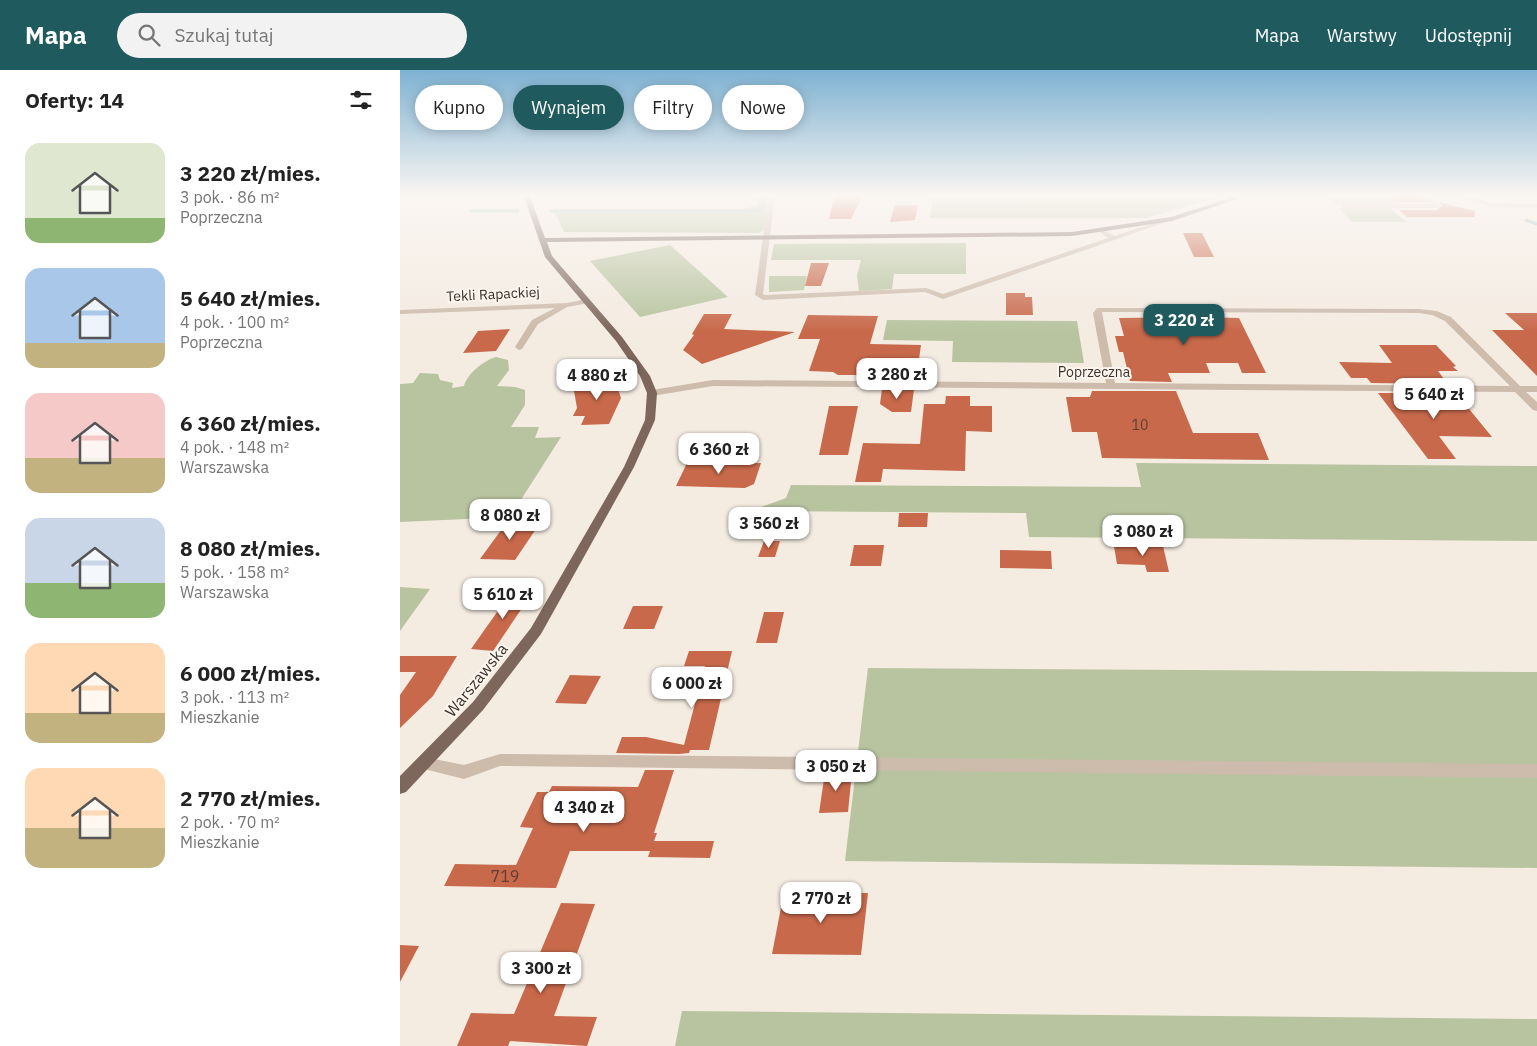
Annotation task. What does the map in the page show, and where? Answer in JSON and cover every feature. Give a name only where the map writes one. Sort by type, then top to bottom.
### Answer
[{"type":"main road","points":[[542,240],[548,240]]},
{"type":"main road","name":"Warszawska","points":[[400,788],[478,706],[536,631],[644,437],[650,420],[652,393],[645,376],[630,354],[549,257],[542,240]]},
{"type":"street","points":[[768,240],[759,294],[760,297],[768,298],[926,290],[943,297],[1111,240]]},
{"type":"street","name":"Tekli Rapackiej","points":[[400,312],[567,305],[586,301]]},
{"type":"street","points":[[519,347],[535,322],[567,305]]},
{"type":"street","points":[[1111,386],[1097,313],[1100,310],[1419,311],[1434,313],[1448,319],[1537,408]]},
{"type":"street","name":"Poprzeczna","points":[[652,393],[713,382],[1537,389]]},
{"type":"street","points":[[424,763],[464,772],[500,760],[1537,771]]},
{"type":"green space","points":[[966,243],[966,274],[894,274],[892,289],[859,291],[857,275],[861,260],[771,260],[774,244]]},
{"type":"green space","points":[[670,245],[728,297],[640,317],[590,261]]},
{"type":"green space","points":[[769,276],[807,276],[804,290],[769,292]]},
{"type":"green space","points":[[887,320],[1077,321],[1084,363],[952,362],[953,341],[883,340]]},
{"type":"green space","points":[[496,357],[508,360],[509,370],[497,386],[515,387],[525,390],[525,405],[511,427],[539,427],[535,438],[561,437],[510,517],[400,522],[400,384],[413,383],[420,373],[438,374],[440,380],[453,383],[452,388],[464,386],[477,368],[486,361]]},
{"type":"green space","points":[[1136,463],[1537,466],[1537,541],[1029,537],[1026,513],[750,511],[786,498],[791,485],[1141,487]]},
{"type":"green space","points":[[400,587],[430,589],[400,631]]},
{"type":"green space","points":[[868,668],[1537,672],[1537,868],[845,861]]},
{"type":"green space","points":[[682,1011],[1537,1019],[1537,1046],[675,1046]]},
{"type":"building","points":[[1186,240],[1205,240],[1214,257],[1194,257]]},
{"type":"building","points":[[811,263],[829,263],[821,286],[805,286]]},
{"type":"building","points":[[1006,293],[1025,293],[1025,297],[1032,297],[1033,315],[1006,315]]},
{"type":"building","points":[[1505,313],[1537,313],[1537,376],[1492,330],[1524,330]]},
{"type":"building","points":[[704,314],[732,314],[724,329],[795,332],[702,364],[683,350],[694,335],[692,334]]},
{"type":"building","points":[[808,315],[878,316],[870,344],[921,345],[916,380],[883,379],[884,375],[838,375],[833,372],[809,371],[820,339],[798,339]]},
{"type":"building","points":[[1119,318],[1239,318],[1266,373],[1242,373],[1238,363],[1206,363],[1210,373],[1168,373],[1172,382],[1130,381],[1123,352],[1119,352],[1115,336],[1124,336]]},
{"type":"building","points":[[510,329],[496,351],[463,353],[478,331]]},
{"type":"building","points":[[1379,345],[1436,345],[1456,366],[1453,367],[1458,371],[1438,371],[1448,384],[1371,383],[1367,378],[1351,378],[1339,362],[1392,363]]},
{"type":"building","points":[[614,377],[621,398],[609,424],[581,425],[585,416],[573,416],[577,408],[573,385]]},
{"type":"building","points":[[882,389],[914,389],[911,412],[892,412],[880,404]]},
{"type":"building","points":[[1092,391],[1176,391],[1193,433],[1258,433],[1269,460],[1102,458],[1097,432],[1072,432],[1066,397],[1090,397]]},
{"type":"building","points":[[1378,393],[1456,393],[1492,437],[1439,436],[1456,459],[1428,459]]},
{"type":"building","points":[[946,396],[970,396],[970,406],[992,406],[992,432],[966,431],[965,471],[883,469],[881,482],[855,482],[863,443],[920,444],[924,404],[945,404]]},
{"type":"building","points":[[829,406],[858,406],[848,455],[819,455]]},
{"type":"building","points":[[687,463],[761,463],[754,484],[745,488],[676,486]]},
{"type":"building","points":[[899,513],[928,513],[927,527],[898,527]]},
{"type":"building","points":[[507,522],[540,523],[515,560],[480,559]]},
{"type":"building","points":[[764,541],[780,541],[775,557],[758,557]]},
{"type":"building","points":[[854,545],[884,545],[881,566],[850,566]]},
{"type":"building","points":[[1114,546],[1163,546],[1169,572],[1147,572],[1145,565],[1117,564]]},
{"type":"building","points":[[1000,550],[1051,551],[1052,569],[1000,568]]},
{"type":"building","points":[[514,588],[535,589],[493,651],[471,649]]},
{"type":"building","points":[[633,606],[663,606],[654,629],[623,629]]},
{"type":"building","points":[[764,612],[784,612],[777,643],[756,643]]},
{"type":"building","points":[[689,651],[732,651],[709,750],[690,750],[689,753],[679,754],[616,753],[622,737],[646,737],[684,745],[705,666],[684,666]]},
{"type":"building","points":[[400,656],[457,656],[433,696],[400,728],[400,695],[416,672],[400,672]]},
{"type":"building","points":[[570,675],[601,676],[586,704],[555,703]]},
{"type":"building","points":[[645,770],[674,770],[654,833],[657,833],[654,841],[714,841],[710,858],[648,857],[650,851],[570,851],[556,888],[444,886],[455,864],[516,865],[533,828],[520,827],[537,792],[549,792],[552,786],[638,787]]},
{"type":"building","points":[[825,772],[852,772],[848,812],[819,813]]},
{"type":"building","points":[[784,892],[868,893],[861,955],[772,954]]},
{"type":"building","points":[[561,903],[595,904],[554,1016],[597,1017],[587,1046],[510,1041],[508,1046],[457,1046],[471,1013],[514,1014]]},
{"type":"building","points":[[400,945],[419,946],[400,982]]}]
